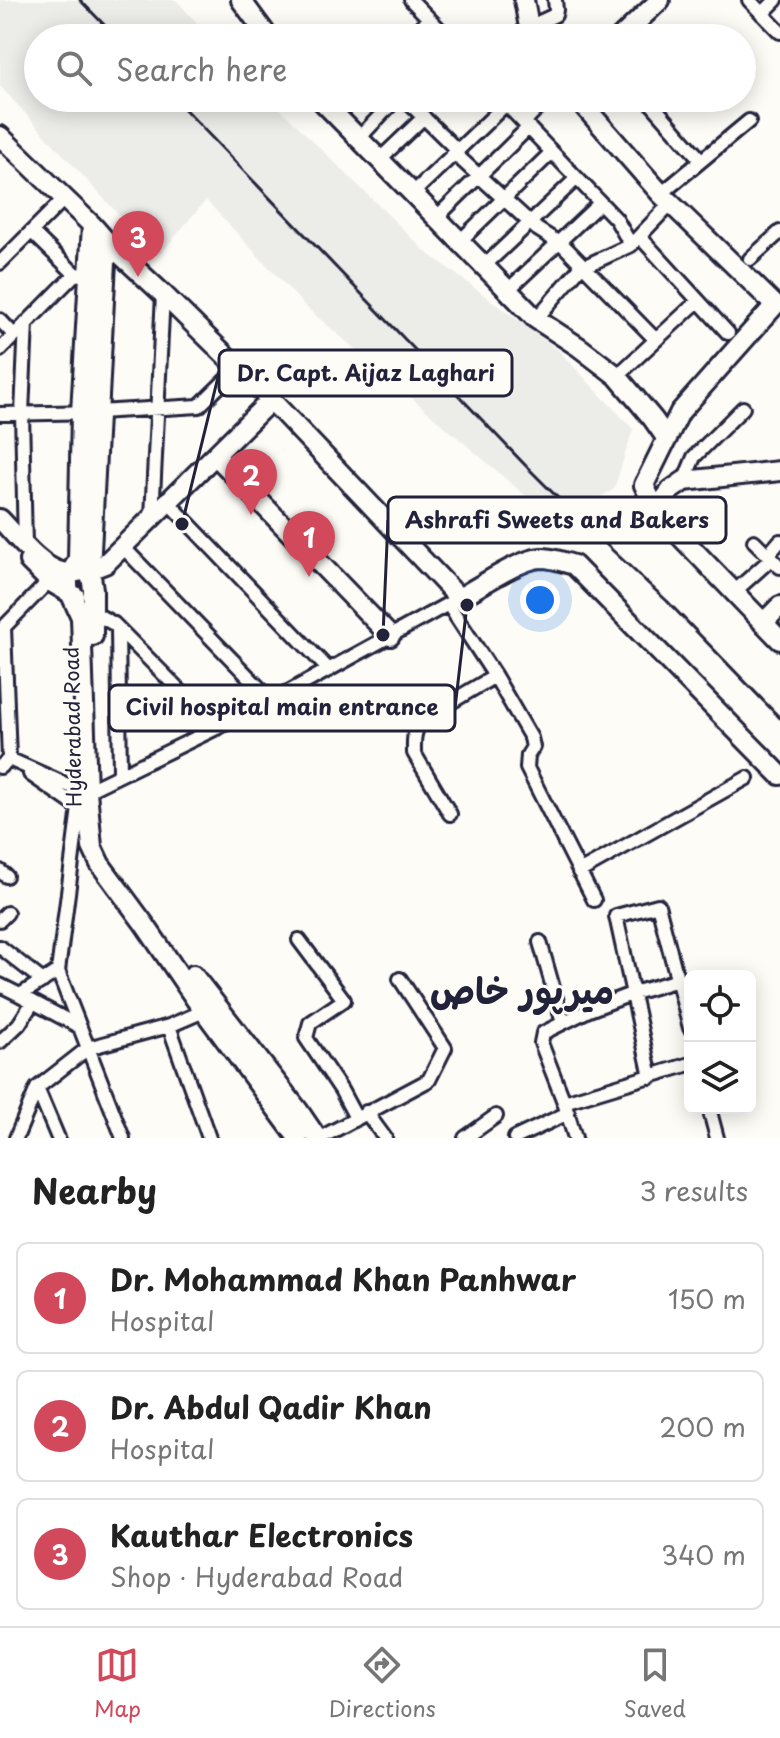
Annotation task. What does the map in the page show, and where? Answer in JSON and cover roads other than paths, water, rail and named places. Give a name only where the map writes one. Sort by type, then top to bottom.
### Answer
[{"type":"main road","points":[[241,0],[259,24]]},
{"type":"main road","points":[[524,0],[528,24]]},
{"type":"main road","points":[[635,24],[660,0]]},
{"type":"main road","points":[[337,112],[358,139],[536,319],[617,376],[667,439]]},
{"type":"main road","points":[[589,112],[666,198],[778,303],[680,412],[644,485],[656,511],[780,640]]},
{"type":"main road","points":[[0,136],[239,367],[453,601],[525,562],[539,558],[574,565],[780,775]]},
{"type":"main road","name":"Hyderabad Road","points":[[90,412],[83,274],[92,225]]},
{"type":"main road","name":"Hyderabad Road","points":[[107,242],[78,559],[92,593],[86,794],[107,861],[318,1138]]},
{"type":"main road","points":[[0,519],[41,561],[62,572],[81,571],[105,564],[271,400]]},
{"type":"main road","points":[[216,456],[390,636]]},
{"type":"main road","points":[[656,511],[671,490],[684,481],[780,471]]},
{"type":"main road","points":[[0,532],[49,581],[78,598],[92,593]]},
{"type":"main road","name":"Hyderabad Road","points":[[81,571],[68,579],[68,588],[81,617],[86,794],[92,847],[187,987],[298,1138]]},
{"type":"main road","points":[[763,623],[780,606]]},
{"type":"street","points":[[411,0],[434,24]]},
{"type":"street","points":[[542,24],[555,15],[555,0]]},
{"type":"street","points":[[749,0],[780,32]]},
{"type":"street","points":[[762,14],[776,0]]},
{"type":"street","points":[[424,24],[429,19]]},
{"type":"street","points":[[358,139],[384,112]]},
{"type":"street","points":[[419,112],[479,175],[537,229],[558,242],[656,340]]},
{"type":"street","points":[[412,194],[495,112]]},
{"type":"street","points":[[516,112],[636,241],[728,333]]},
{"type":"street","points":[[436,218],[536,112]]},
{"type":"street","points":[[659,112],[701,160]]},
{"type":"street","points":[[379,160],[424,117]]},
{"type":"street","points":[[536,319],[579,269],[636,241],[666,198],[701,160],[749,121]]},
{"type":"street","points":[[459,242],[552,152]]},
{"type":"street","points":[[483,267],[577,178]]},
{"type":"street","points":[[0,263],[64,199]]},
{"type":"street","points":[[507,291],[600,203]]},
{"type":"street","points":[[0,350],[83,274],[32,232]]},
{"type":"street","points":[[750,259],[780,232]]},
{"type":"street","points":[[0,241],[11,252]]},
{"type":"street","points":[[152,517],[163,294]]},
{"type":"street","points":[[617,376],[698,301]]},
{"type":"street","points":[[0,320],[14,335]]},
{"type":"street","points":[[25,545],[22,413],[26,323]]},
{"type":"street","points":[[0,414],[199,406],[239,367]]},
{"type":"street","points":[[684,481],[694,457],[743,408]]},
{"type":"street","points":[[168,502],[329,670]]},
{"type":"street","points":[[754,541],[773,560]]},
{"type":"street","points":[[734,592],[773,560],[780,541]]},
{"type":"street","points":[[123,547],[272,701]]},
{"type":"street","points":[[49,581],[4,627],[3,759],[86,794]]},
{"type":"street","points":[[86,794],[120,774],[272,701],[453,601],[531,738],[533,747],[528,755],[527,768],[594,900]]},
{"type":"street","points":[[92,612],[114,624],[217,728]]},
{"type":"street","points":[[118,628],[120,774]]},
{"type":"street","points":[[450,814],[414,753],[413,742],[419,726],[495,676]]},
{"type":"street","points":[[579,872],[747,778]]},
{"type":"street","points":[[86,794],[58,971],[123,1138]]},
{"type":"street","points":[[651,1077],[616,916],[658,905],[684,1004]]},
{"type":"street","points":[[299,940],[344,1000],[310,1023],[306,1038],[341,1090],[385,1138]]},
{"type":"street","points":[[540,942],[563,1023]]},
{"type":"street","points":[[0,947],[43,981]]},
{"type":"street","points":[[20,995],[58,971]]},
{"type":"street","points":[[318,1138],[429,1080],[445,1048],[400,979]]},
{"type":"street","points":[[575,1138],[541,1043],[543,1033],[589,1010],[678,980]]},
{"type":"street","points":[[0,985],[80,1027]]},
{"type":"street","points":[[0,1042],[19,1024],[33,1002]]},
{"type":"street","points":[[16,1138],[37,1088],[88,1048],[169,1026],[204,1011]]},
{"type":"street","points":[[169,1026],[209,1138]]},
{"type":"street","points":[[515,1138],[566,1107],[684,1066]]},
{"type":"street","points":[[37,1088],[58,1138]]},
{"type":"street","points":[[711,1114],[717,1138]]},
{"type":"street","points":[[465,1138],[496,1116]]},
{"type":"railway","points":[[80,0],[103,24]]},
{"type":"railway","points":[[187,112],[527,467],[667,601],[780,718]]},
{"type":"place","name":"Kauthar Electronics","points":[[138,277]]},
{"type":"place","name":"Dr. Abdul Qadir Khan","points":[[251,515]]},
{"type":"place","name":"Dr. Capt. Aijaz Laghari","points":[[182,524]]},
{"type":"place","name":"Dr. Mohammad Khan Panhwar","points":[[309,577]]},
{"type":"place","name":"Civil hospital main entrance","points":[[467,605]]},
{"type":"place","name":"Ashrafi Sweets and Bakers","points":[[383,635]]},
{"type":"district","name":"میرپور خاص","points":[[522,991]]}]
